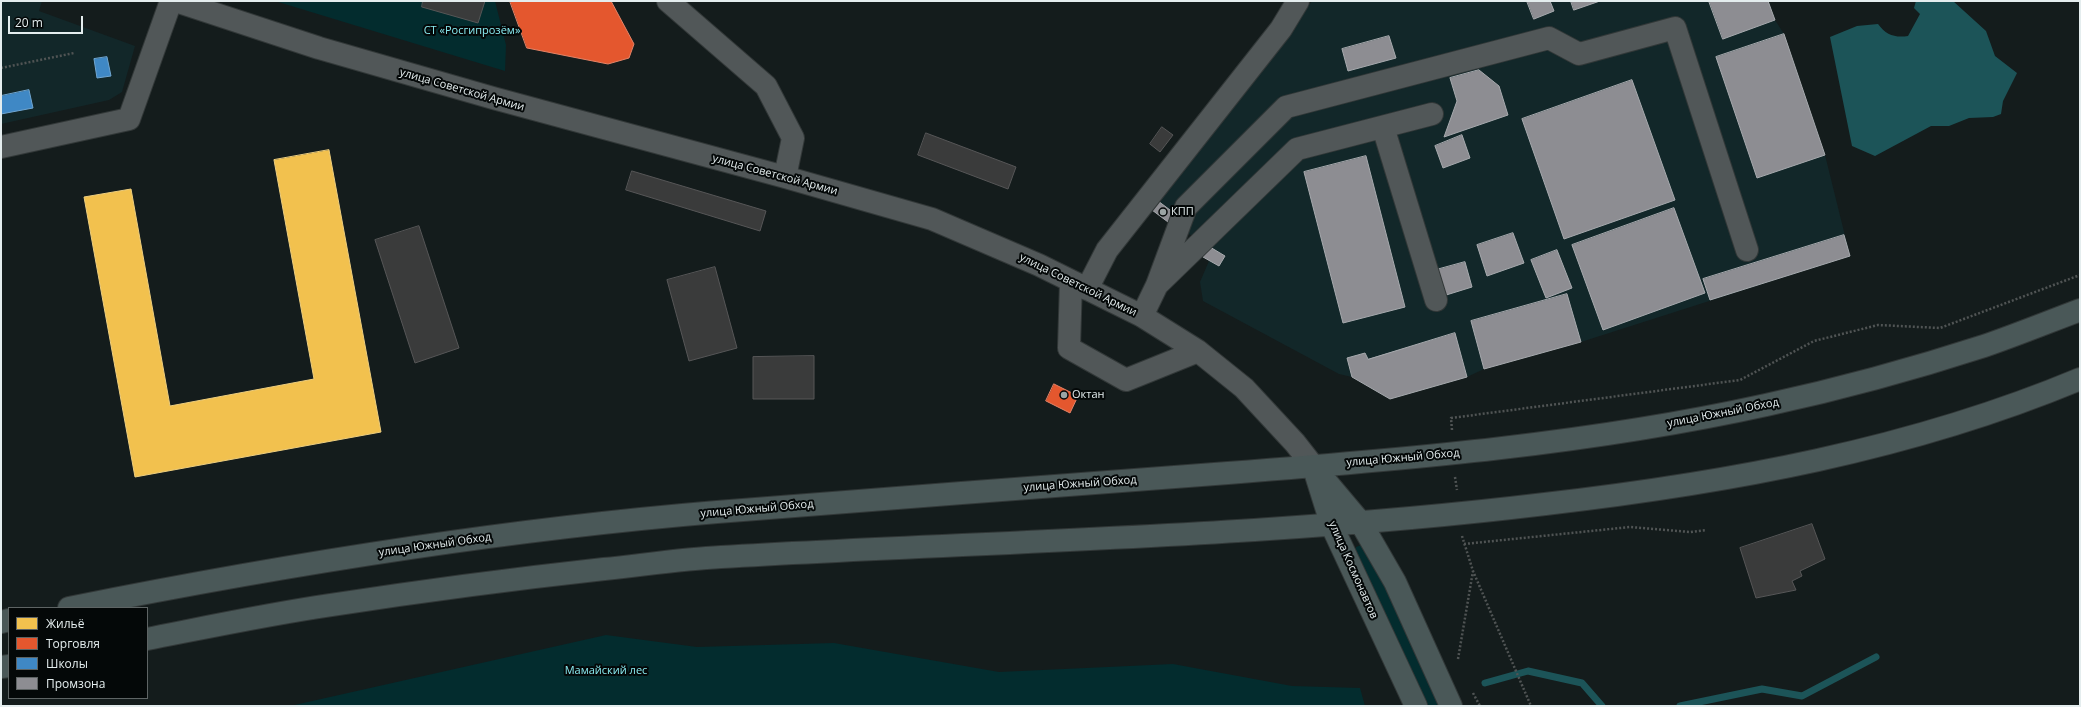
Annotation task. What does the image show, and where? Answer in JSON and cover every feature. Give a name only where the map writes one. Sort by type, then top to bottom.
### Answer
[{"type":"main road","name":"улица Южный Обход","points":[[74,607],[319,561],[506,534],[711,512],[1313,466],[1453,454],[1560,441],[1677,423],[1769,404],[1906,370],[1986,345],[2080,310]]},
{"type":"main road","points":[[148,639],[326,606],[511,579],[716,557],[1169,536],[1332,526],[1459,515],[1623,495],[1771,471],[1935,430],[2040,396],[2080,379]]},
{"type":"main road","name":"улица Космонавтов","points":[[1313,466],[1361,523],[1395,582],[1451,706]]},
{"type":"main road","name":"улица Космонавтов","points":[[1313,466],[1332,526],[1416,706]]},
{"type":"street","points":[[1,147],[129,119],[171,1]]},
{"type":"street","name":"улица Советской Армии","points":[[176,1],[334,53],[531,109],[785,177],[932,219],[1079,285],[1142,316],[1198,351],[1244,388],[1286,432],[1313,466]]},
{"type":"street","points":[[668,1],[766,86],[793,138],[785,177]]},
{"type":"street","points":[[1198,351],[1126,380],[1069,348],[1079,285],[1281,29],[1298,1]]},
{"type":"street","points":[[1142,316],[1157,285],[1186,207],[1286,107],[1550,38],[1579,54],[1675,28],[1747,250]]},
{"type":"street","points":[[1157,285],[1297,149],[1432,114]]},
{"type":"street","points":[[1383,127],[1436,300]]},
{"type":"path","points":[[1,68],[74,53]]},
{"type":"path","points":[[1531,706],[1473,571],[1460,530],[1451,418],[1740,380],[1814,341],[1878,325],[1940,328],[2080,275]]},
{"type":"path","points":[[1464,544],[1630,528],[1690,532],[1706,530]]},
{"type":"path","points":[[1460,665],[1457,658],[1473,571]]},
{"type":"path","points":[[1470,685],[1480,706]]},
{"type":"shaded area","points":[[1,1],[42,1],[39,11],[135,46],[122,92],[109,100],[1,124]]},
{"type":"shaded area","points":[[1312,1],[1768,1],[1775,20],[1784,34],[1825,155],[1850,256],[1581,342],[1484,369],[1467,377],[1390,399],[1352,377],[1339,374],[1203,301],[1200,282],[1209,261],[1203,257],[1209,247],[1152,210]]},
{"type":"shaded area","points":[[1916,1],[1953,1],[1986,31],[1995,56],[2017,73],[2003,101],[2001,114],[1993,117],[1969,118],[1949,126],[1931,126],[1875,156],[1852,146],[1830,37],[1857,26],[1878,24],[1884,31],[1891,35],[1899,37],[1908,36],[1920,14],[1914,8]]},
{"type":"green space","name":"СТ «Росгипрозём»","points":[[275,1],[495,1],[506,45],[505,71]]},
{"type":"green space","points":[[1366,543],[1442,706],[1425,706],[1355,551],[1356,547]]},
{"type":"green space","name":"Мамайский лес","points":[[606,635],[697,647],[834,643],[999,672],[1173,664],[1292,686],[1360,688],[1365,706],[290,706]]},
{"type":"building: Жильё","points":[[329,150],[381,432],[135,477],[84,197],[131,189],[170,406],[314,379],[274,160]]},
{"type":"building: Торговля","points":[[510,1],[611,1],[634,44],[629,58],[608,64],[527,48]]},
{"type":"building: Торговля","points":[[1054,384],[1078,396],[1070,413],[1046,401]]},
{"type":"building: Школы","points":[[107,57],[111,76],[97,78],[94,59]]},
{"type":"building: Школы","points":[[29,90],[33,108],[1,114],[1,96]]},
{"type":"building: Промзона","points":[[1527,1],[1550,1],[1554,11],[1534,19]]},
{"type":"building: Промзона","points":[[1571,1],[1600,1],[1574,10]]},
{"type":"building: Промзона","points":[[1709,1],[1768,1],[1775,20],[1723,39]]},
{"type":"building: Промзона","points":[[1784,34],[1825,155],[1757,178],[1716,57]]},
{"type":"building: Промзона","points":[[1389,36],[1396,58],[1348,71],[1342,49]]},
{"type":"building: Промзона","points":[[1479,70],[1499,86],[1508,115],[1444,137],[1457,101],[1450,78]]},
{"type":"building: Промзона","points":[[1632,80],[1675,200],[1564,239],[1522,119]]},
{"type":"building: Промзона","points":[[1462,135],[1470,158],[1443,168],[1435,146]]},
{"type":"building: Промзона","points":[[1366,156],[1405,307],[1343,323],[1304,172]]},
{"type":"building: Промзона","name":"КПП","points":[[1158,201],[1174,213],[1168,222],[1152,210]]},
{"type":"building: Промзона","points":[[1674,208],[1705,293],[1603,330],[1572,245]]},
{"type":"building: Промзона","points":[[1513,233],[1524,263],[1487,276],[1477,245]]},
{"type":"building: Промзона","points":[[1844,235],[1850,256],[1710,300],[1703,279]]},
{"type":"building: Промзона","name":"КПП","points":[[1210,247],[1225,256],[1219,266],[1203,257]]},
{"type":"building: Промзона","points":[[1557,250],[1572,288],[1546,298],[1531,260]]},
{"type":"building: Промзона","points":[[1465,262],[1472,287],[1443,296],[1436,270]]},
{"type":"building: Промзона","points":[[1567,294],[1581,342],[1484,369],[1471,321]]},
{"type":"building: Промзона","points":[[1455,333],[1467,377],[1390,399],[1352,377],[1347,358],[1365,353],[1368,359]]},
{"type":"building: Прочее","points":[[423,1],[485,1],[478,23],[422,7]]},
{"type":"building: Прочее","points":[[1162,127],[1173,135],[1160,152],[1150,144]]},
{"type":"building: Прочее","points":[[926,133],[1016,167],[1008,189],[918,155]]},
{"type":"building: Прочее","points":[[632,171],[766,211],[760,231],[626,190]]},
{"type":"building: Прочее","points":[[419,226],[459,348],[415,363],[375,240]]},
{"type":"building: Прочее","points":[[715,267],[737,348],[689,361],[667,280]]},
{"type":"building: Прочее","points":[[814,356],[814,399],[753,399],[753,357]]},
{"type":"building: Прочее","points":[[1812,524],[1825,559],[1800,571],[1802,576],[1792,581],[1796,590],[1756,598],[1740,548]]},
{"type":"waterway","points":[[1680,706],[1762,689],[1802,696],[1876,657]]},
{"type":"waterway","points":[[1485,683],[1528,671],[1582,683],[1602,706]]},
{"type":"place","name":"КПП","points":[[1163,212]]},
{"type":"place","name":"Октан","points":[[1064,395]]}]
